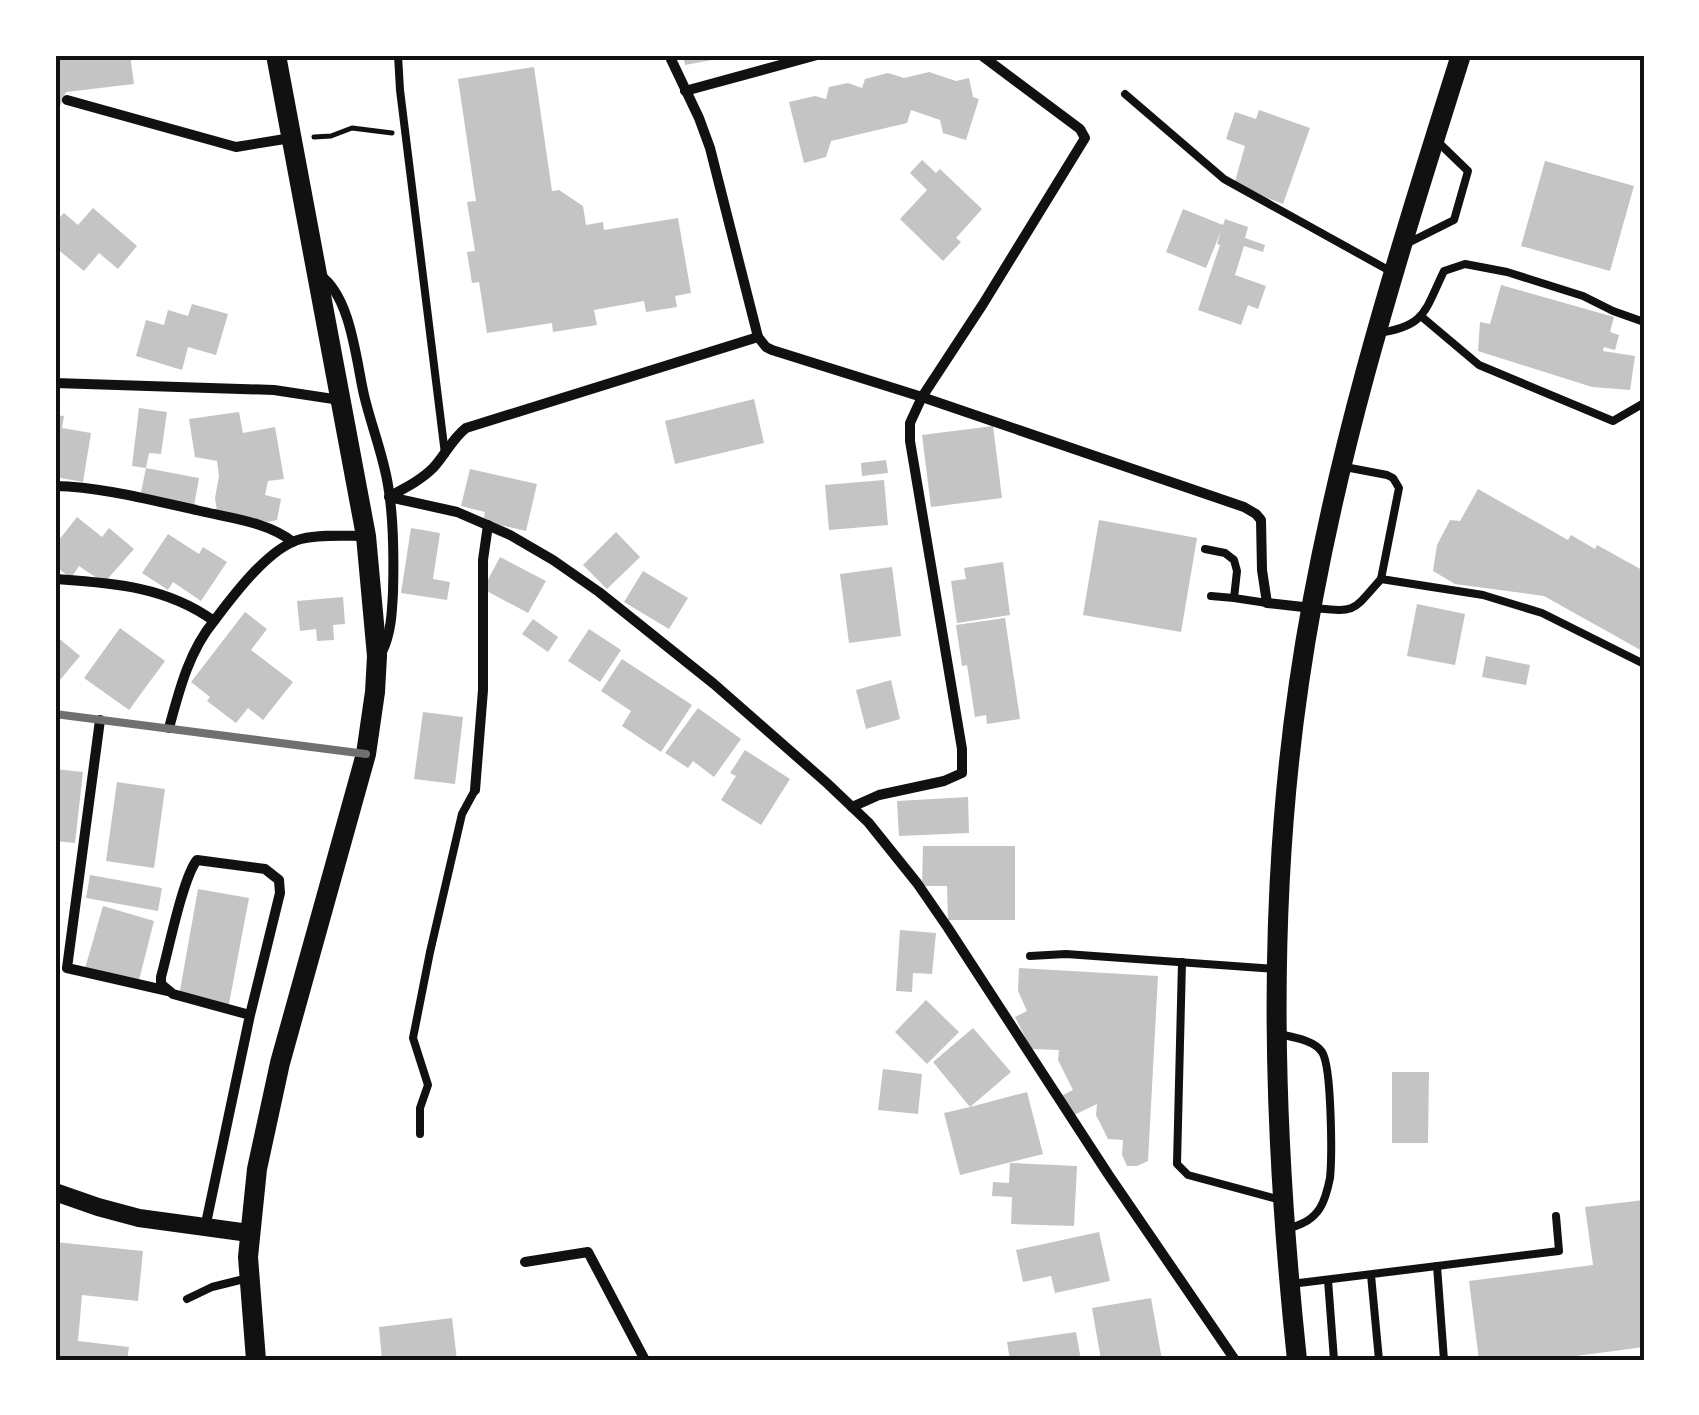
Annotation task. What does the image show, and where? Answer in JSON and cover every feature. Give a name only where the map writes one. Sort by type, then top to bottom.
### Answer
[{"type":"main road","points":[[256,1360],[248,1278],[249,1233],[267,1117],[366,754],[378,656],[366,536],[276,55]]},
{"type":"main road","points":[[1297,1360],[1281,1200],[1276,969],[1281,844],[1299,683],[1342,466],[1376,333],[1460,55]]},
{"type":"street","points":[[670,55],[699,118],[715,166],[758,337],[766,347],[1244,507],[1261,520],[1262,570],[1268,602],[1312,608]]},
{"type":"street","points":[[685,91],[791,58],[817,55]]},
{"type":"street","points":[[852,807],[878,795],[956,777],[962,769],[910,423],[922,397],[1086,138],[1080,129],[980,55]]},
{"type":"street","points":[[67,100],[236,146],[291,138]]},
{"type":"street","points":[[316,272],[335,292],[348,325],[390,497],[392,614],[386,643],[378,656]]},
{"type":"street","points":[[390,497],[426,475],[458,434],[470,426],[758,337]]},
{"type":"street","points":[[55,383],[274,390],[340,400]]},
{"type":"street","points":[[55,486],[106,491],[236,520],[274,530],[293,542]]},
{"type":"street","points":[[390,497],[444,508],[488,524],[553,560],[714,684],[852,807],[918,883],[1235,1360]]},
{"type":"street","points":[[475,790],[483,690],[483,560],[488,524]]},
{"type":"street","points":[[169,728],[198,645],[264,564],[293,542],[366,536]]},
{"type":"street","points":[[55,579],[146,588],[182,602],[214,621]]},
{"type":"street","points":[[100,720],[68,968],[250,1015]]},
{"type":"street","points":[[168,991],[161,978],[194,863],[201,860],[265,869],[278,880],[279,900],[250,1015],[206,1228]]},
{"type":"street","points":[[55,1192],[118,1213],[249,1233]]},
{"type":"street","points":[[525,1262],[588,1252],[645,1360]]},
{"type":"lane","points":[[398,55],[445,454]]},
{"type":"lane","points":[[1125,94],[1224,180],[1394,273]]},
{"type":"lane","points":[[1402,246],[1454,220],[1468,171],[1434,138]]},
{"type":"lane","points":[[1376,333],[1407,327],[1422,316],[1444,270],[1465,264],[1548,284],[1644,322]]},
{"type":"lane","points":[[1422,316],[1479,365],[1613,420],[1644,403]]},
{"type":"lane","points":[[1312,608],[1349,610],[1358,606],[1381,580],[1399,488],[1387,475],[1342,466]]},
{"type":"lane","points":[[1205,549],[1225,553],[1234,560],[1234,598]]},
{"type":"lane","points":[[1381,580],[1483,595],[1527,608],[1644,664]]},
{"type":"lane","points":[[1211,596],[1268,602]]},
{"type":"lane","points":[[420,1134],[420,1108],[428,1084],[413,1038],[462,814],[475,790]]},
{"type":"lane","points":[[1030,956],[1066,954],[1276,969]]},
{"type":"lane","points":[[1182,962],[1177,1164],[1188,1175],[1281,1200]]},
{"type":"lane","points":[[1276,1033],[1310,1043],[1322,1051],[1328,1070],[1331,1157],[1322,1206],[1310,1220],[1283,1230]]},
{"type":"lane","points":[[1289,1285],[1559,1251],[1556,1216]]},
{"type":"lane","points":[[1437,1266],[1444,1360]]},
{"type":"lane","points":[[1372,1274],[1378,1360]]},
{"type":"lane","points":[[187,1299],[212,1287],[248,1278]]},
{"type":"lane","points":[[1328,1280],[1334,1360]]},
{"type":"path","points":[[291,138],[331,136],[352,128],[405,134]]},
{"type":"building","points":[[55,55],[130,55],[134,84],[66,92],[55,118]]},
{"type":"building","points":[[683,55],[727,55],[728,57],[685,65]]},
{"type":"building","points":[[534,67],[552,191],[559,190],[583,206],[586,225],[603,222],[604,230],[678,218],[691,293],[675,296],[677,307],[646,312],[644,301],[594,310],[597,325],[553,332],[552,323],[487,333],[479,282],[472,283],[467,252],[475,251],[467,202],[476,201],[458,79]]},
{"type":"building","points":[[929,72],[956,81],[969,78],[973,97],[979,99],[966,140],[943,133],[940,120],[911,110],[907,123],[831,141],[826,157],[804,163],[789,102],[815,96],[826,99],[829,87],[848,83],[862,88],[865,79],[888,73],[904,78]]},
{"type":"building","points":[[1259,110],[1310,128],[1283,204],[1234,185],[1245,146],[1226,139],[1235,112],[1256,119]]},
{"type":"building","points":[[922,160],[936,173],[940,169],[982,209],[956,238],[961,242],[943,261],[900,219],[927,190],[910,173]]},
{"type":"building","points":[[1545,161],[1634,186],[1610,271],[1521,246]]},
{"type":"building","points":[[93,208],[137,246],[118,269],[99,253],[84,271],[55,247],[55,222],[64,213],[78,225]]},
{"type":"building","points":[[1183,209],[1223,225],[1225,219],[1248,227],[1245,238],[1265,245],[1263,252],[1244,246],[1235,275],[1266,286],[1258,309],[1248,305],[1241,325],[1198,310],[1221,231],[1206,268],[1166,252]]},
{"type":"building","points":[[1501,285],[1614,317],[1610,332],[1619,335],[1615,350],[1604,347],[1603,351],[1635,356],[1630,390],[1592,387],[1478,351],[1480,322],[1490,324]]},
{"type":"building","points":[[192,304],[228,314],[216,355],[188,347],[182,370],[136,356],[146,320],[164,325],[168,310],[188,316]]},
{"type":"building","points":[[754,399],[764,443],[675,464],[665,421]]},
{"type":"building","points":[[139,408],[167,412],[161,454],[149,453],[146,468],[132,466]]},
{"type":"building","points":[[239,412],[243,433],[275,427],[284,479],[268,481],[265,495],[281,499],[277,520],[267,522],[217,511],[217,461],[195,457],[189,419]]},
{"type":"building","points":[[55,415],[64,416],[62,428],[91,433],[83,482],[55,477]]},
{"type":"building","points":[[993,426],[1002,498],[931,507],[922,435]]},
{"type":"building","points":[[886,460],[888,473],[862,476],[861,463]]},
{"type":"building","points":[[146,468],[199,478],[194,506],[140,497]]},
{"type":"building","points":[[470,469],[537,484],[526,531],[483,521],[485,512],[461,506]]},
{"type":"building","points":[[884,480],[888,525],[829,530],[825,485]]},
{"type":"building","points":[[1478,489],[1568,540],[1571,535],[1595,549],[1597,545],[1644,571],[1644,652],[1544,596],[1455,584],[1433,571],[1437,545],[1450,520],[1460,521]]},
{"type":"building","points":[[77,517],[102,537],[109,528],[134,549],[104,583],[79,566],[71,578],[55,566],[55,545]]},
{"type":"building","points":[[1099,520],[1197,538],[1181,632],[1083,615]]},
{"type":"building","points":[[411,528],[440,533],[433,579],[450,582],[447,600],[401,593]]},
{"type":"building","points":[[616,532],[640,557],[607,589],[583,565]]},
{"type":"building","points":[[168,534],[199,554],[203,547],[227,562],[201,601],[173,582],[168,590],[142,573]]},
{"type":"building","points":[[500,557],[546,581],[528,613],[483,589]]},
{"type":"building","points":[[1003,562],[1010,615],[957,623],[951,581],[966,579],[964,568]]},
{"type":"building","points":[[892,567],[901,636],[849,643],[840,574]]},
{"type":"building","points":[[643,571],[688,598],[669,629],[624,602]]},
{"type":"building","points":[[343,597],[345,624],[333,625],[334,640],[317,641],[316,629],[300,631],[297,601]]},
{"type":"building","points":[[1417,604],[1465,614],[1455,665],[1407,656]]},
{"type":"building","points":[[245,612],[267,629],[251,650],[293,682],[263,720],[248,708],[236,723],[207,701],[210,697],[191,682]]},
{"type":"building","points":[[1005,618],[1020,719],[987,724],[986,715],[975,717],[956,625]]},
{"type":"building","points":[[533,619],[558,637],[548,652],[522,634]]},
{"type":"building","points":[[120,628],[165,661],[129,710],[84,678]]},
{"type":"building","points":[[589,629],[621,650],[600,682],[568,661]]},
{"type":"building","points":[[55,635],[80,656],[55,686]]},
{"type":"building","points":[[1486,656],[1530,665],[1526,685],[1482,677]]},
{"type":"building","points":[[622,659],[692,705],[661,752],[622,726],[631,711],[601,691]]},
{"type":"building","points":[[891,680],[900,719],[866,729],[856,690]]},
{"type":"building","points":[[698,708],[741,739],[714,777],[693,761],[688,768],[665,753]]},
{"type":"building","points":[[423,712],[463,717],[455,784],[414,779]]},
{"type":"building","points":[[745,750],[790,779],[761,825],[721,800],[736,776],[730,773]]},
{"type":"building","points":[[55,769],[83,772],[75,843],[55,841]]},
{"type":"building","points":[[117,782],[165,789],[154,868],[106,861]]},
{"type":"building","points":[[968,797],[969,833],[899,836],[897,801]]},
{"type":"building","points":[[923,846],[1015,846],[1015,920],[948,920],[947,886],[922,886]]},
{"type":"building","points":[[90,875],[162,888],[158,911],[86,898]]},
{"type":"building","points":[[198,889],[249,898],[228,1009],[179,996]]},
{"type":"building","points":[[103,906],[154,921],[138,984],[84,972]]},
{"type":"building","points":[[900,930],[936,933],[932,974],[913,973],[912,992],[896,991]]},
{"type":"building","points":[[1019,968],[1158,976],[1148,1161],[1127,1166],[1122,1155],[1123,1140],[1108,1139],[1096,1115],[1097,1104],[1072,1116],[1061,1096],[1073,1090],[1058,1060],[1059,1050],[1031,1049],[1015,1017],[1027,1011],[1018,991]]},
{"type":"building","points":[[926,1000],[959,1032],[927,1064],[895,1032]]},
{"type":"building","points":[[973,1028],[1011,1072],[970,1107],[933,1062]]},
{"type":"building","points":[[883,1069],[922,1074],[918,1114],[878,1110]]},
{"type":"building","points":[[1392,1072],[1429,1072],[1428,1143],[1392,1143]]},
{"type":"building","points":[[1027,1092],[1043,1154],[960,1175],[944,1113]]},
{"type":"building","points":[[1010,1163],[1077,1166],[1074,1226],[1011,1224],[1012,1197],[992,1196],[993,1182],[1009,1183]]},
{"type":"building","points":[[1644,1200],[1644,1347],[1546,1360],[1479,1360],[1469,1281],[1593,1265],[1585,1207]]},
{"type":"building","points":[[1099,1232],[1110,1281],[1055,1293],[1051,1276],[1023,1282],[1016,1250]]},
{"type":"building","points":[[55,1242],[143,1251],[138,1301],[82,1295],[78,1341],[129,1347],[127,1360],[55,1360]]},
{"type":"building","points":[[1151,1298],[1162,1360],[1101,1360],[1092,1308]]},
{"type":"building","points":[[452,1318],[457,1360],[382,1360],[379,1327]]},
{"type":"building","points":[[1076,1332],[1081,1360],[1010,1360],[1007,1342]]},
{"type":"railway","points":[[55,714],[366,754]]}]
